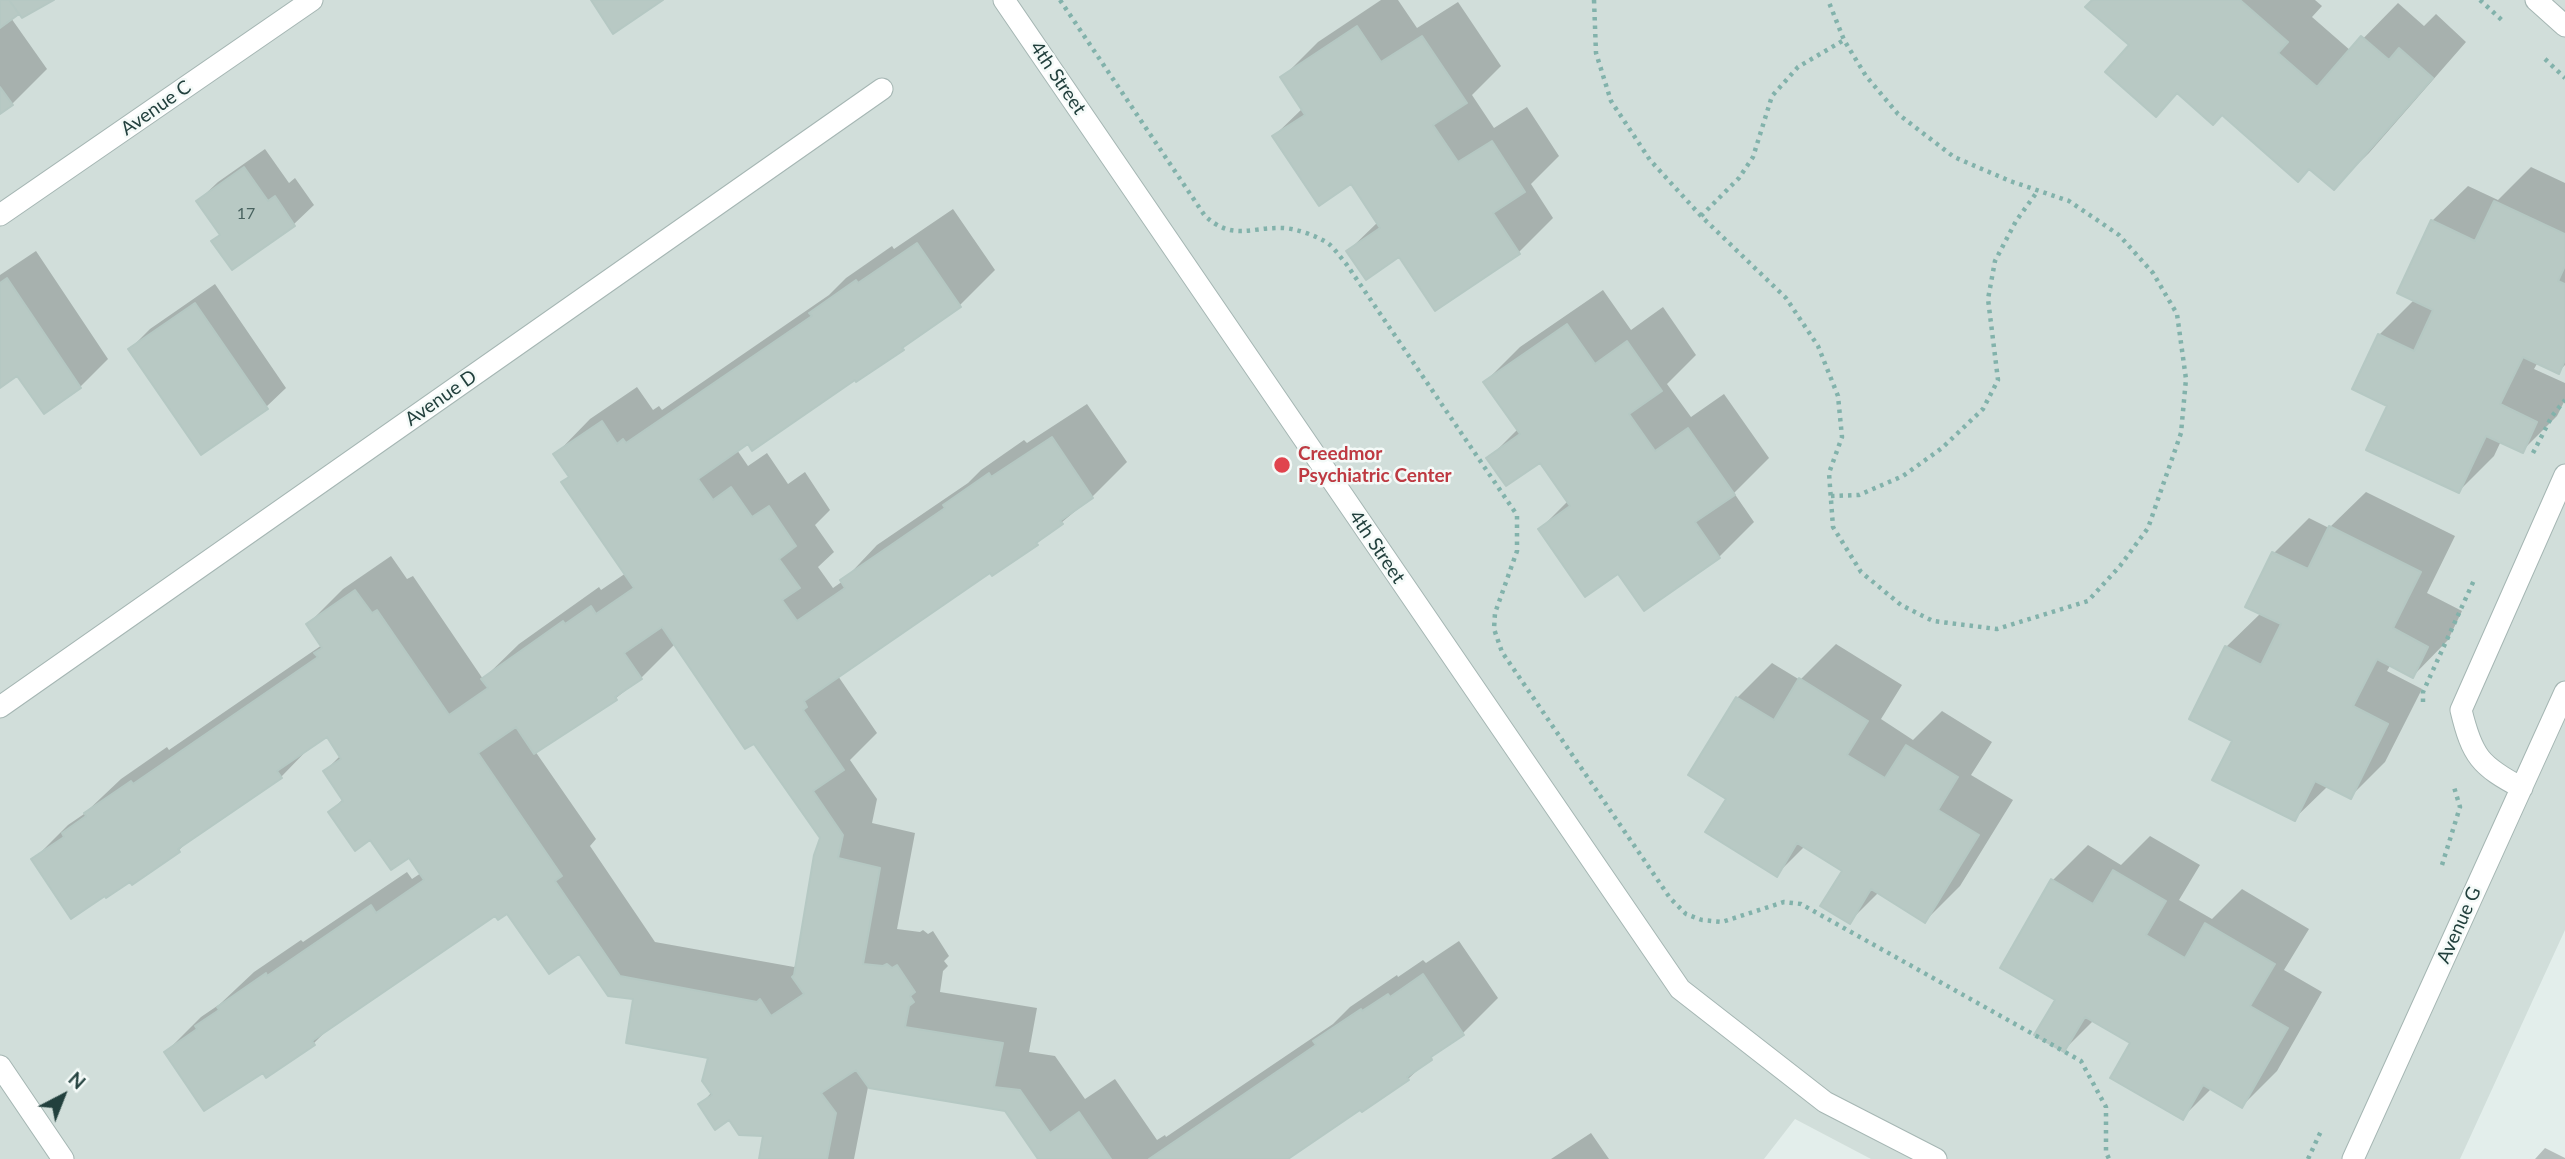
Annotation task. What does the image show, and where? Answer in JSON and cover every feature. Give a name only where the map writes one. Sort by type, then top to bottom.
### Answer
[{"type":"street","name":"Avenue C","points":[[0,215],[312,0]]},
{"type":"street","name":"4th Street","points":[[1004,0],[1679,989],[1825,1102],[1936,1159]]},
{"type":"street","points":[[2536,0],[2565,26]]},
{"type":"street","name":"Avenue D","points":[[0,707],[882,89]]},
{"type":"street","points":[[2522,788],[2496,774],[2479,759],[2465,727],[2461,709],[2565,475]]},
{"type":"street","name":"Avenue G","points":[[2354,1159],[2565,692]]},
{"type":"street","points":[[0,1066],[63,1159]]},
{"type":"path","points":[[1059,0],[1205,216],[1216,226],[1231,232],[1284,228],[1308,235],[1329,244],[1347,265],[1517,515],[1517,551],[1495,613],[1494,629],[1502,652],[1670,898],[1686,914],[1702,920],[1723,922],[1784,902],[1801,904],[2081,1061],[2106,1107],[2105,1152],[2109,1159]]},
{"type":"path","points":[[1594,0],[1596,53],[1611,101],[1650,160],[1701,216],[1786,298],[1818,346],[1838,396],[1842,437],[1829,473],[1833,527],[1861,572],[1901,606],[1933,621],[1997,629],[2088,601],[2120,566],[2148,528],[2181,433],[2186,379],[2178,314],[2153,272],[2119,235],[2069,201],[2037,192],[1954,157],[1898,114],[1866,76],[1844,40],[1828,0]]},
{"type":"path","points":[[1701,216],[1739,178],[1753,157],[1772,96],[1798,67],[1844,40]]},
{"type":"path","points":[[1831,496],[1859,495],[1903,475],[1942,448],[1983,409],[1998,380],[1988,299],[1995,261],[2016,221],[2037,192]]},
{"type":"path","points":[[2529,461],[2553,416],[2565,400]]},
{"type":"path","points":[[2423,704],[2423,692],[2479,570]]},
{"type":"path","points":[[2440,872],[2460,807],[2453,783]]},
{"type":"path","points":[[2308,1159],[2326,1121]]},
{"type":"shaded area","name":"Creedmor Psychiatric Center","points":[[0,0],[2565,0],[2565,930],[2460,1159],[1871,1159],[1795,1119],[1764,1159],[0,1159]]},
{"type":"building","points":[[0,0],[9,0],[19,14],[0,28]]},
{"type":"building","points":[[9,0],[54,0],[22,18]]},
{"type":"building","points":[[591,0],[663,0],[613,34]]},
{"type":"building","points":[[2092,0],[2240,0],[2288,42],[2278,53],[2317,87],[2361,36],[2389,60],[2399,48],[2433,78],[2334,190],[2309,169],[2298,182],[2222,115],[2213,125],[2177,93],[2156,117],[2105,72],[2129,45],[2085,7]]},
{"type":"building","points":[[1357,26],[1381,62],[1422,36],[1467,103],[1433,125],[1458,162],[1492,141],[1525,192],[1493,213],[1520,254],[1435,311],[1399,257],[1366,280],[1346,251],[1380,228],[1351,184],[1319,206],[1272,136],[1305,115],[1280,77]]},
{"type":"building","points":[[0,87],[13,105],[0,114]]},
{"type":"building","points":[[244,167],[268,201],[275,196],[295,226],[232,270],[211,241],[220,235],[196,201]]},
{"type":"building","points":[[2494,201],[2565,234],[2565,266],[2558,281],[2565,284],[2565,360],[2559,374],[2523,357],[2500,404],[2537,422],[2523,453],[2486,436],[2459,493],[2366,450],[2387,406],[2352,389],[2378,334],[2414,351],[2433,310],[2397,293],[2431,220],[2475,241]]},
{"type":"building","points":[[917,243],[961,307],[902,348],[904,350],[856,382],[855,380],[752,451],[748,444],[698,479],[713,500],[731,487],[752,517],[769,506],[796,546],[779,559],[800,588],[782,600],[797,621],[845,588],[840,580],[945,508],[943,505],[989,473],[991,477],[1052,437],[1093,498],[1060,521],[1063,524],[1036,543],[1038,545],[992,576],[990,573],[804,701],[807,707],[803,710],[844,770],[813,791],[843,835],[838,858],[880,868],[863,964],[887,964],[892,968],[897,965],[915,992],[910,996],[914,1002],[909,1006],[905,1027],[1003,1043],[994,1087],[1020,1090],[1050,1133],[1079,1112],[1111,1159],[1038,1159],[1005,1111],[869,1088],[856,1070],[821,1093],[836,1113],[827,1159],[759,1159],[763,1136],[739,1135],[729,1120],[715,1130],[698,1104],[712,1095],[702,1081],[708,1058],[626,1043],[633,999],[608,996],[579,954],[549,974],[507,914],[498,920],[495,916],[312,1041],[315,1045],[266,1078],[263,1073],[204,1111],[164,1052],[197,1029],[195,1026],[219,1010],[217,1007],[266,973],[267,976],[371,905],[376,913],[424,880],[409,858],[391,870],[370,840],[355,851],[328,812],[343,801],[323,771],[341,759],[327,737],[277,771],[282,778],[178,849],[180,852],[132,885],[130,882],[71,919],[31,859],[64,837],[62,833],[86,816],[84,813],[131,781],[133,784],[318,657],[314,653],[322,648],[306,624],[355,590],[372,613],[377,610],[449,715],[488,688],[481,679],[563,621],[565,624],[591,606],[596,614],[634,588],[561,482],[569,477],[553,454],[602,421],[617,444],[623,439],[626,443],[812,316],[809,313],[856,280],[858,283]],"holes":[[[662,627],[745,749],[754,744],[820,838],[814,855],[792,977],[804,994],[771,1016],[760,999],[757,1002],[620,976],[555,881],[562,876],[478,753],[516,727],[534,754],[617,700],[615,697],[642,679],[624,653]]]},
{"type":"building","points":[[7,278],[81,388],[44,414],[17,376],[0,388],[0,283]]},
{"type":"building","points":[[195,303],[268,409],[201,455],[128,349]]},
{"type":"building","points":[[1567,324],[1595,364],[1627,341],[1662,391],[1629,414],[1655,451],[1688,428],[1735,495],[1695,522],[1720,558],[1644,611],[1618,574],[1585,597],[1538,529],[1570,506],[1540,463],[1506,486],[1486,458],[1520,434],[1483,382]]},
{"type":"building","points":[[2329,526],[2421,572],[2393,628],[2428,647],[2413,678],[2377,659],[2353,706],[2388,724],[2351,799],[2315,781],[2295,821],[2212,780],[2232,741],[2189,719],[2225,646],[2261,665],[2281,624],[2245,607],[2272,552],[2308,569]]},
{"type":"building","points":[[1799,678],[1868,721],[1847,755],[1885,778],[1906,745],[1958,777],[1938,810],[1979,835],[1925,923],[1871,889],[1850,924],[1820,906],[1842,871],[1797,843],[1777,877],[1705,832],[1726,799],[1688,775],[1736,697],[1774,720]]},
{"type":"building","points":[[2113,870],[2166,901],[2146,935],[2185,958],[2205,923],[2275,964],[2250,1006],[2288,1028],[2242,1108],[2203,1085],[2183,1120],[2110,1078],[2130,1043],[2085,1017],[2064,1052],[2034,1035],[2055,1000],[2000,968],[2051,879],[2093,904]]},
{"type":"building","points":[[1423,974],[1464,1035],[1431,1057],[1432,1060],[1407,1077],[1409,1080],[1362,1112],[1360,1110],[1288,1159],[1149,1159],[1316,1045],[1313,1041],[1361,1009],[1362,1011],[1388,994],[1390,997]]},
{"type":"place","name":"Creedmor Psychiatric Center","points":[[1282,465]]}]
